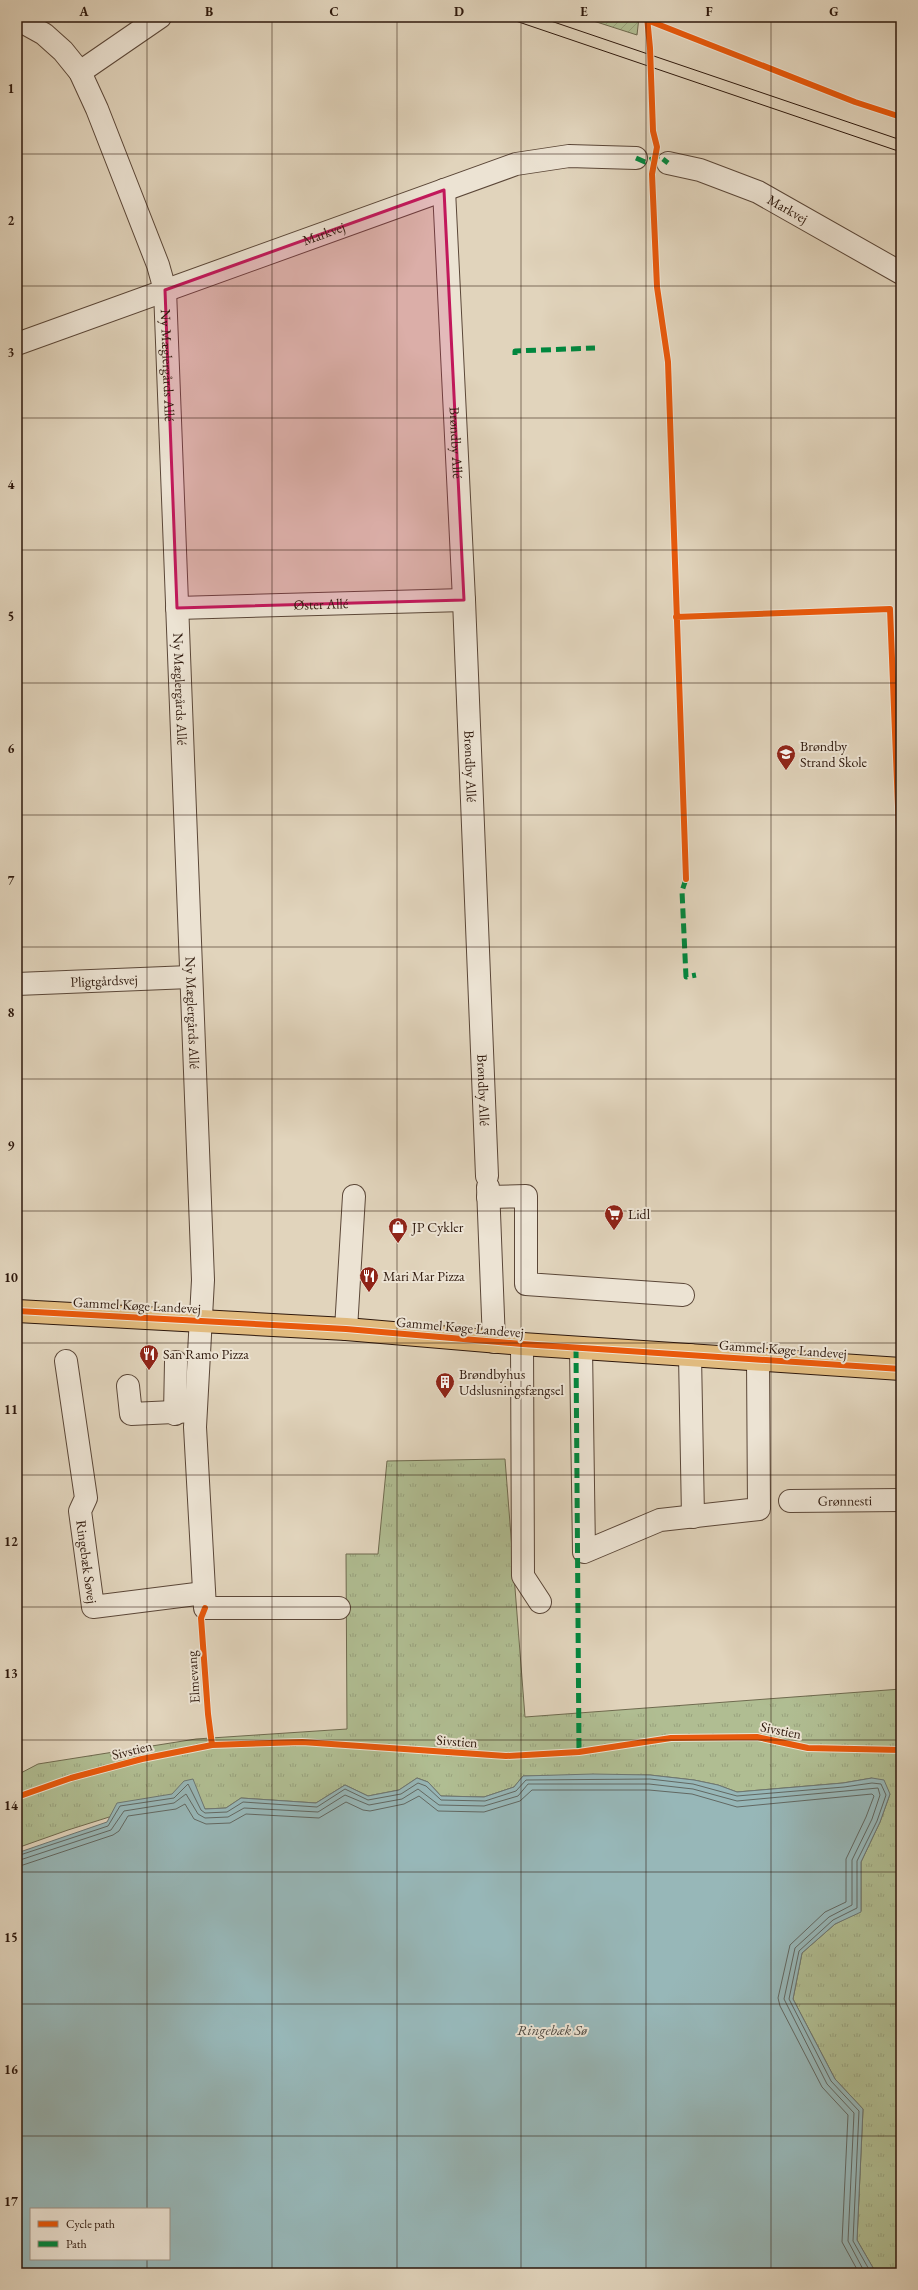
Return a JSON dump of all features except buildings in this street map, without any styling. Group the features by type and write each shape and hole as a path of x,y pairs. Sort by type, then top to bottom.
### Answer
{"main road":[{"name":"Gammel Køge Landevej","path":"17,1311 346,1329 494,1342 901,1369"}],"street":[{"path":"80,72 160,17"},
{"name":"Ny Mæglergårds Allé","path":"17,19 44,34 64,51 80,72 97,109 158,265 165,290 202,1280 200,1321"},
{"name":"Markvej","path":"17,344 516,164 569,156 636,158"},
{"name":"Markvej","path":"668,163 700,170 758,192 901,273"},
{"name":"Brøndby Allé","path":"444,190 464,600 494,1342"},
{"name":"Øster Allé","path":"177,608 320,602 464,600"},
{"name":"Pligtgårdsvej","path":"17,984 190,977"},
{"path":"488,1186 526,1196 526,1284 683,1295"},
{"path":"346,1329 354,1196"},
{"path":"185,1412 200,1321"},
{"path":"522,1344 523,1576 540,1602"},
{"path":"581,1348 584,1552 660,1520 759,1509 758,1360"},
{"path":"690,1355 693,1517"},
{"name":"Ringebæk Søvej","path":"66,1361 86,1498 80,1510 93,1607 204,1593"},
{"path":"176,1362 185,1412 197,1498 205,1608 339,1608"},
{"path":"128,1386 131,1414 185,1412"},
{"name":"Grønnesti","path":"790,1501 901,1500"}],"highlighted area":[{"path":"444,190 464,600 177,608 165,290"}],"green space":[{"path":"581,17 639,17 637,35"},
{"path":"505,1459 525,1717 901,1689 901,2273 876,2273 857,2240 863,2109 835,2079 793,1999 802,1953 835,1924 861,1911 861,1862 880,1822 890,1794 872,1778 843,1783 737,1792 718,1785 694,1780 650,1775 523,1776 514,1787 484,1797 441,1796 428,1782 417,1778 399,1790 368,1796 345,1785 316,1803 241,1798 226,1808 205,1809 195,1790 68,1830 17,1848 17,1775 38,1764 196,1739 347,1729 346,1554 378,1554 387,1461"}],"water":[{"name":"Ringebæk Sø","path":"593,1774 650,1775 694,1780 718,1785 737,1792 843,1783 872,1778 884,1780 890,1794 880,1822 861,1862 861,1912 835,1924 802,1953 793,1999 835,2079 863,2109 857,2240 876,2273 17,2273 17,1853 107,1822 117,1803 172,1794 184,1781 193,1779 205,1809 226,1808 241,1798 316,1803 345,1785 368,1796 399,1790 417,1778 428,1782 441,1796 484,1797 514,1787 523,1776"}],"tram line":[{"path":"504,17 901,152"},
{"path":"539,17 901,140"}],"marked path":[{"path":"636,158 645,162 659,156 668,163"},
{"path":"515,355 515,351 595,348"},
{"path":"686,879 682,891 686,977 696,975"},
{"path":"576,1348 579,1752"}],"cycle path":[{"path":"647,17 650,48 653,131 657,147 652,174 657,287 668,362 686,879"},
{"path":"647,20 855,102 901,117"},
{"path":"676,617 890,609 901,880"},
{"path":"17,1311 346,1329 522,1344 901,1369"},
{"name":"Elmevang","path":"205,1608 201,1618 208,1714 212,1745"},
{"name":"Sivstien","path":"17,1797 71,1778 142,1759 212,1745 302,1742 506,1756 579,1752 671,1738 757,1737 808,1748 901,1750"}],"place":[{"name":"Brøndby Strand Skole","path":"786,771"},
{"name":"Lidl","path":"614,1231"},
{"name":"JP Cykler","path":"398,1244"},
{"name":"Mari Mar Pizza","path":"369,1293"},
{"name":"San Ramo Pizza","path":"149,1371"},
{"name":"Brøndbyhus Udslusningsfængsel","path":"445,1399"}]}
